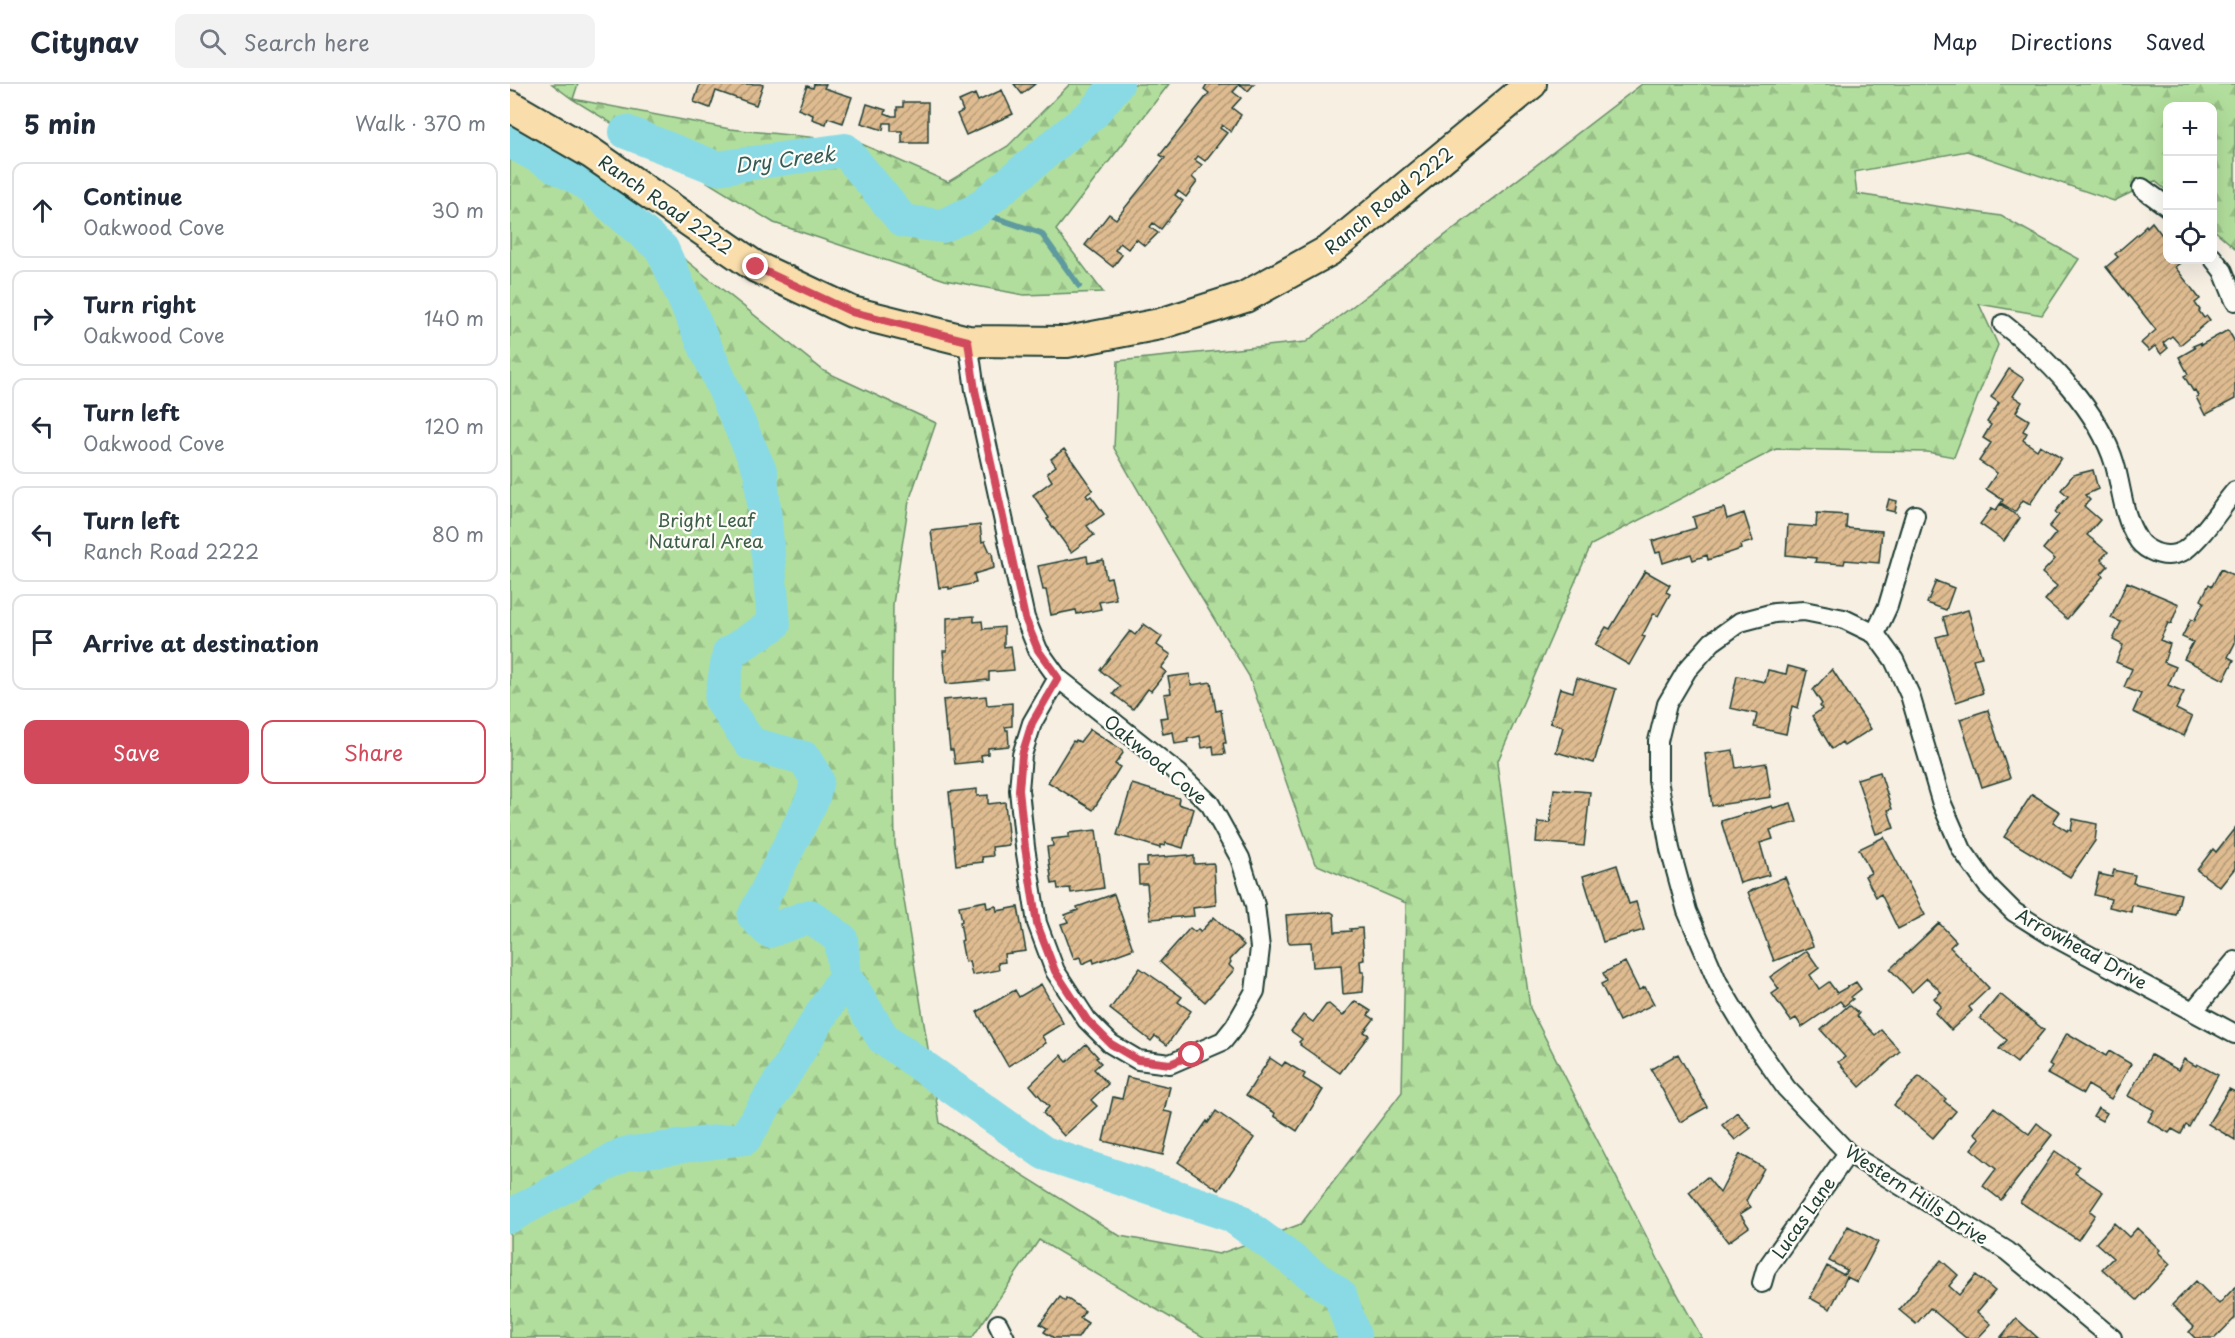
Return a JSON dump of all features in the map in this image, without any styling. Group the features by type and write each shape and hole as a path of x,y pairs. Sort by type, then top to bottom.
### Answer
{"main road":[{"name":"Ranch Road 2222","path":"510,106 591,153 756,267 852,312 968,341 1067,342 1160,324 1245,297 1329,250 1531,84"}],"street":[{"path":"2142,188 2163,203"},
{"path":"2217,264 2223,272 2235,301"},
{"path":"2002,324 2025,341 2048,363 2094,423 2114,463 2128,520 2138,541 2150,550 2166,555 2183,552 2235,491"},
{"name":"Oakwood Cove","path":"968,341 975,390 1025,618 1038,650 1058,678 1178,773 1210,804 1240,858 1255,905 1260,948 1255,991 1235,1026 1222,1041 1170,1064 1138,1060 1111,1044 1087,1020 1055,971 1037,924 1019,790 1022,755 1032,723 1058,678"},
{"path":"1875,634 1888,606 1915,516"},
{"name":"Western Hills Drive","path":"1875,634 1844,620 1804,611 1774,613 1740,622 1712,642 1687,669 1667,704 1658,741 1658,780 1671,849 1687,911 1718,983 1751,1038 1786,1088 1848,1153 2007,1251 2112,1338"},
{"name":"Arrowhead Drive","path":"1875,634 1894,660 1910,695 1942,804 1962,850 1988,886 2014,912 2049,934 2235,1034"},
{"path":"2194,1010 2235,961"},
{"name":"Lucas Lane","path":"1762,1283 1766,1269 1848,1153"}],"green space":[{"path":"552,84 578,84 573,99 730,129 857,142 948,182 1008,146 1070,84 1169,84 1056,230 1103,292 1024,295 945,280 774,223 572,99"},
{"name":"Bright Leaf Natural Area","path":"1642,84 2235,84 2235,248 2217,232 2217,102 2163,102 2163,188 2155,181 2114,201 1967,151 1854,172 1857,194 2001,216 2079,259 2042,315 1979,304 1998,345 1954,457 1927,452 1776,449 1591,545 1497,763 1530,1008 1658,1259 1702,1338 1205,1338 1039,1240 972,1338 510,1338 510,142 546,159 687,261 824,371 936,423 909,501 893,604 892,693 895,844 940,1123 1120,1236 1219,1254 1301,1224 1402,1092 1406,903 1315,864 1249,676 1171,548 1114,448 1118,361 1306,342"}],"building":[{"path":"700,84 763,85 756,105 716,91 710,108 694,102"},
{"path":"814,84 826,84 824,88 852,97 843,123 828,118 826,124 812,119 813,115 798,109 807,86 813,88"},
{"path":"1014,84 1035,84 1022,94"},
{"path":"1207,84 1240,84 1233,92 1241,98 1232,108 1241,115 1231,132 1222,125 1220,128 1227,133 1205,161 1198,156 1195,160 1202,165 1192,177 1197,182 1186,197 1178,191 1175,195 1183,201 1161,229 1153,223 1150,227 1158,233 1145,246 1136,239 1128,249 1120,243 1115,250 1122,255 1113,267 1085,245 1109,214 1116,219 1165,158 1160,155 1209,93 1204,89"},
{"path":"1240,84 1254,84 1248,91"},
{"path":"1002,90 1013,114 966,135 957,114 963,111 959,101 975,94 978,101"},
{"path":"903,102 928,102 928,143 902,143 902,131 891,131 891,123 884,123 883,130 861,123 867,104 886,110 885,113 892,116 897,116 897,107 903,107"},
{"path":"2152,222 2163,236 2163,264 2179,264 2175,267 2200,299 2195,303 2199,311 2204,318 2207,316 2210,320 2180,345 2172,336 2163,343 2168,348 2161,354 2155,346 2149,351 2141,343 2156,330 2106,267 2118,257 2115,254 2146,225 2147,227"},
{"path":"2228,330 2235,342 2235,399 2205,415 2195,390 2193,391 2184,376 2188,374 2179,357 2195,348 2193,346 2200,343 2201,345"},
{"path":"2009,369 2024,379 2013,396 2022,402 2016,412 2029,420 2023,431 2027,433 2023,440 2037,450 2040,445 2061,458 2030,504 2023,500 2015,512 2001,503 2003,500 1986,489 1997,473 1979,461 1991,443 1983,438 1991,425 1987,422 1999,403 1991,397"},
{"path":"1064,449 1093,490 1086,495 1088,498 1091,496 1104,514 1087,526 1094,535 1071,552 1033,495 1052,481 1047,473 1056,466 1051,459"},
{"path":"2093,470 2098,489 2085,495 2090,500 2084,506 2100,520 2087,535 2108,552 2101,559 2108,566 2101,574 2103,576 2067,619 2045,600 2057,586 2042,573 2055,559 2043,549 2056,533 2049,527 2059,515 2055,512 2068,496 2061,490 2073,475"},
{"path":"1889,499 1897,501 1895,512 1886,510"},
{"path":"2000,504 2020,518 2004,541 1980,524 1992,508 1996,510"},
{"path":"1724,508 1727,519 1744,513 1753,541 1740,545 1741,549 1708,560 1707,555 1693,560 1691,554 1663,563 1660,552 1656,553 1652,541 1696,528 1693,517"},
{"path":"1817,513 1847,515 1846,528 1882,531 1879,563 1845,560 1844,564 1815,562 1816,558 1786,555 1788,525 1816,527"},
{"path":"980,525 982,542 985,541 992,552 994,568 974,574 976,583 949,589 949,587 939,588 931,531"},
{"path":"1087,556 1088,563 1103,560 1106,578 1111,577 1116,599 1099,602 1101,609 1077,614 1076,610 1051,615 1038,566"},
{"path":"2221,569 2235,576 2235,643 2228,657 2234,660 2224,680 2184,659 2193,642 2182,637 2191,619 2194,621 2204,602 2201,600 2209,584 2212,586"},
{"path":"1645,571 1670,585 1666,592 1670,594 1658,616 1654,613 1642,636 1645,637 1629,665 1595,645 1606,627 1610,629"},
{"path":"1936,581 1954,588 1946,610 1927,603"},
{"path":"2127,582 2179,604 2171,624 2168,623 2160,640 2170,644 2164,662 2176,667 2168,685 2184,692 2176,709 2192,717 2184,736 2133,712 2141,694 2124,687 2132,669 2116,662 2123,645 2113,640 2121,622 2111,618"},
{"path":"1968,610 1982,657 1973,659 1983,693 1956,702 1936,637 1948,634 1943,617"},
{"path":"974,616 974,622 982,621 983,629 1004,627 1004,647 1011,646 1014,670 989,672 989,680 946,684 943,651 947,651 947,618"},
{"path":"1144,624 1162,637 1157,645 1171,655 1161,668 1166,672 1151,691 1148,689 1133,709 1113,694 1120,686 1100,670 1130,631 1135,635"},
{"path":"1788,666 1807,671 1798,708 1792,706 1786,734 1754,727 1757,714 1730,708 1737,676 1765,682 1768,670 1786,674"},
{"path":"1832,669 1871,729 1844,746 1842,742 1832,749 1812,716 1822,709 1820,706 1822,704 1813,690"},
{"path":"1190,674 1191,685 1211,682 1216,711 1221,710 1226,743 1223,743 1225,754 1214,755 1213,746 1202,748 1200,736 1187,739 1188,742 1175,744 1173,732 1163,734 1160,718 1168,717 1164,694 1171,693 1168,677"},
{"path":"1577,678 1616,689 1594,763 1556,752 1563,727 1550,723 1560,688 1573,692"},
{"path":"986,696 987,705 1012,703 1012,726 1005,727 1008,730 1009,746 988,748 988,754 981,755 982,761 955,764 953,750 950,750 948,732 946,732 943,700"},
{"path":"1988,710 2010,778 1982,787 1960,719"},
{"path":"1090,729 1122,750 1123,753 1115,764 1120,767 1093,810 1048,782 1073,741 1080,742"},
{"path":"1733,750 1736,768 1766,763 1771,797 1712,806 1705,754"},
{"path":"1880,772 1892,809 1888,810 1894,828 1876,834 1857,779"},
{"path":"1132,784 1179,798 1178,804 1194,809 1183,848 1166,843 1165,846 1160,845 1160,848 1117,835"},
{"path":"977,789 977,796 988,795 988,804 1005,802 1009,845 992,847 993,856 982,857 983,862 956,865 949,792"},
{"path":"1554,789 1590,792 1584,846 1536,842 1538,822 1550,823"},
{"path":"2032,794 2060,812 2053,822 2067,831 2068,829 2071,831 2073,819 2097,824 2095,841 2070,877 2004,837"},
{"path":"1791,803 1797,822 1770,830 1773,839 1760,843 1769,875 1740,883 1721,821 1772,806 1773,808"},
{"path":"2235,828 2235,868 2220,887 2197,870 2213,849 2216,852"},
{"path":"1096,830 1104,888 1071,893 1070,888 1058,889 1057,883 1052,884 1047,847 1053,846 1052,839 1069,837 1069,833"},
{"path":"1884,837 1925,915 1898,929 1881,894 1876,897 1865,876 1871,873 1859,849"},
{"path":"1188,855 1188,857 1194,856 1194,864 1213,863 1216,905 1193,908 1194,916 1150,919 1147,884 1139,884 1138,866 1147,866 1147,858"},
{"path":"1617,865 1629,904 1636,902 1644,930 1603,942 1583,876"},
{"path":"2114,870 2135,875 2133,883 2181,894 2176,915 2132,905 2131,912 2109,907 2111,899 2094,895 2099,874 2112,877"},
{"path":"1785,877 1813,946 1774,961 1748,892"},
{"path":"1114,894 1133,949 1094,963 1093,959 1082,964 1080,957 1074,959 1061,924 1068,922 1065,915 1078,910 1077,907"},
{"path":"986,901 987,908 996,906 997,911 1018,907 1026,951 1004,954 1005,962 998,963 999,970 972,975 969,961 965,962 961,941 963,940 960,922 962,921 959,906"},
{"path":"1331,912 1334,914 1335,932 1362,928 1364,960 1360,961 1361,972 1364,972 1363,992 1343,994 1341,965 1313,967 1311,942 1290,943 1288,941 1286,915"},
{"path":"1214,917 1244,945 1230,960 1229,965 1234,970 1205,1002 1160,962 1190,928 1195,932 1198,929 1200,932"},
{"path":"1939,923 1956,941 1950,947 1989,988 1969,1007 1972,1011 1951,1030 1935,1013 1941,1006 1934,998 1941,992 1927,978 1912,992 1890,969"},
{"path":"1807,951 1819,968 1810,975 1819,989 1829,982 1837,993 1856,982 1861,989 1844,1006 1840,1001 1802,1027 1796,1018 1791,1021 1772,994 1779,989 1770,977"},
{"path":"1625,962 1639,990 1645,987 1654,1004 1619,1021 1601,984 1607,981 1603,973"},
{"path":"1140,968 1182,997 1178,1002 1191,1011 1167,1045 1155,1036 1151,1041 1110,1009"},
{"path":"1041,984 1063,1023 1042,1036 1046,1043 1008,1066 977,1012 1015,990 1019,997"},
{"path":"2000,994 2044,1030 2017,1063 1999,1049 2007,1040 1980,1018"},
{"path":"1355,1001 1371,1011 1368,1015 1374,1019 1364,1032 1369,1035 1340,1073 1300,1045 1299,1042 1302,1039 1291,1031 1303,1015 1313,1022 1329,1004 1343,1016"},
{"path":"1849,1005 1859,1013 1857,1016 1875,1035 1881,1030 1900,1051 1860,1087 1838,1062 1845,1057 1821,1030"},
{"path":"2067,1033 2106,1056 2109,1051 2131,1064 2111,1099 2088,1085 2083,1094 2047,1074 2052,1066 2049,1064"},
{"path":"1086,1044 1101,1063 1094,1069 1108,1084 1091,1100 1097,1106 1064,1136 1043,1113 1049,1107 1030,1085 1061,1055 1067,1062"},
{"path":"1678,1054 1707,1107 1680,1122 1651,1069"},
{"path":"2151,1055 2178,1070 2184,1059 2218,1075 2189,1127 2186,1125 2181,1134 2172,1129 2169,1133 2148,1121 2154,1110 2128,1096"},
{"path":"1270,1058 1282,1066 1285,1062 1305,1074 1303,1078 1323,1090 1297,1131 1274,1116 1275,1113 1246,1095"},
{"path":"1919,1076 1946,1099 1944,1101 1956,1111 1933,1138 1894,1105"},
{"path":"1127,1077 1170,1087 1164,1111 1173,1113 1163,1155 1103,1141 1113,1097 1122,1099"},
{"path":"2229,1089 2235,1092 2235,1140 2208,1124"},
{"path":"1994,1107 2029,1134 2037,1123 2052,1135 2001,1200 1983,1186 1996,1169 1971,1149 1980,1138 1974,1133"},
{"path":"2098,1108 2107,1113 2102,1121 2093,1116"},
{"path":"1216,1111 1254,1138 1219,1190 1178,1162"},
{"path":"1737,1112 1751,1128 1735,1140 1722,1125"},
{"path":"2055,1151 2079,1167 2075,1173 2103,1192 2090,1211 2095,1215 2078,1240 2020,1202"},
{"path":"1740,1154 1764,1168 1746,1201 1751,1207 1740,1214 1749,1227 1728,1242 1689,1192 1707,1177 1720,1193"},
{"path":"2114,1223 2129,1237 2137,1228 2160,1250 2158,1252 2170,1264 2137,1300 2102,1269 2113,1258 2096,1243"},
{"path":"1848,1226 1878,1242 1857,1282 1847,1277 1830,1309 1810,1298 1827,1266 1844,1275 1847,1270 1829,1261"},
{"path":"1941,1260 1958,1275 1949,1286 1959,1295 1976,1275 1995,1291 1977,1312 1991,1324 1978,1338 1966,1338 1930,1308 1916,1324 1899,1310"},
{"path":"2196,1281 2219,1304 2235,1287 2235,1318 2215,1338 2195,1338 2189,1332 2194,1327 2172,1305"},
{"path":"1060,1297 1065,1301 1066,1298 1085,1311 1080,1318 1088,1323 1078,1338 1054,1338 1044,1332 1047,1328 1040,1324"},
{"path":"2016,1319 2018,1320 2038,1338 2000,1338"}],"waterway":[{"name":"Dry Creek","path":"626,132 717,168 845,150 903,221 942,226 975,211 1093,113 1117,84"},
{"path":"510,141 583,181 662,249 761,473 774,624 729,653 721,700 751,744 804,758 817,779 813,798 754,916 769,931 810,916 841,939 845,976 883,1038 1044,1153 1231,1215 1340,1295 1355,1338"},
{"path":"975,211 1041,233 1079,286"},
{"path":"510,1216 624,1154 745,1138 845,976"}],"route":[{"path":"756,267 852,312 968,341 975,390 1025,618 1038,650 1058,678 1032,723 1022,755 1019,790 1037,924 1055,971 1087,1020 1111,1044 1138,1060 1170,1064 1192,1055"}]}
